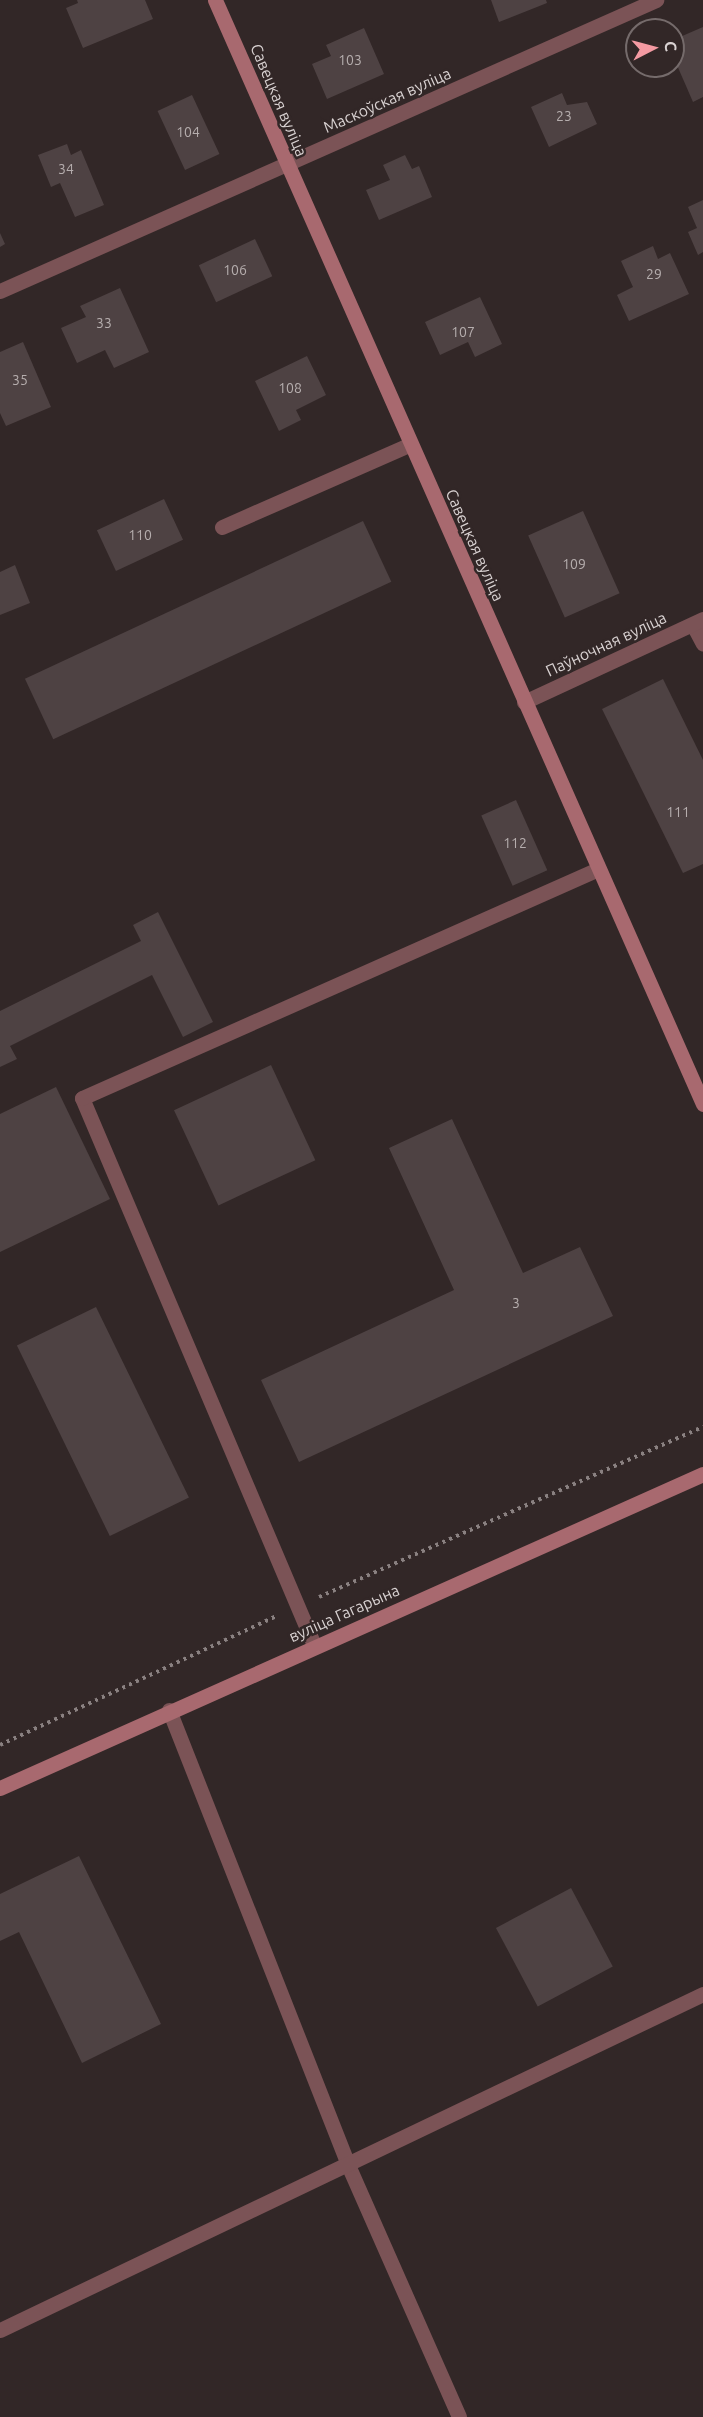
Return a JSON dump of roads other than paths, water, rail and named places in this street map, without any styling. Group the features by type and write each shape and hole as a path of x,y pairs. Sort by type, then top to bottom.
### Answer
{"street":[{"name":"Савецкая вуліца","path":"216,0 703,1104"},
{"name":"Маскоўская вуліца","path":"0,291 656,0"},
{"path":"222,527 411,444"},
{"path":"698,622 703,644"},
{"name":"Паўночная вуліца","path":"524,702 698,622"},
{"path":"314,1646 82,1098 598,869"},
{"name":"вуліца Гагарына","path":"0,1788 169,1710 703,1474"},
{"path":"169,1710 348,2164 459,2417"},
{"path":"0,2330 703,1994"}]}
